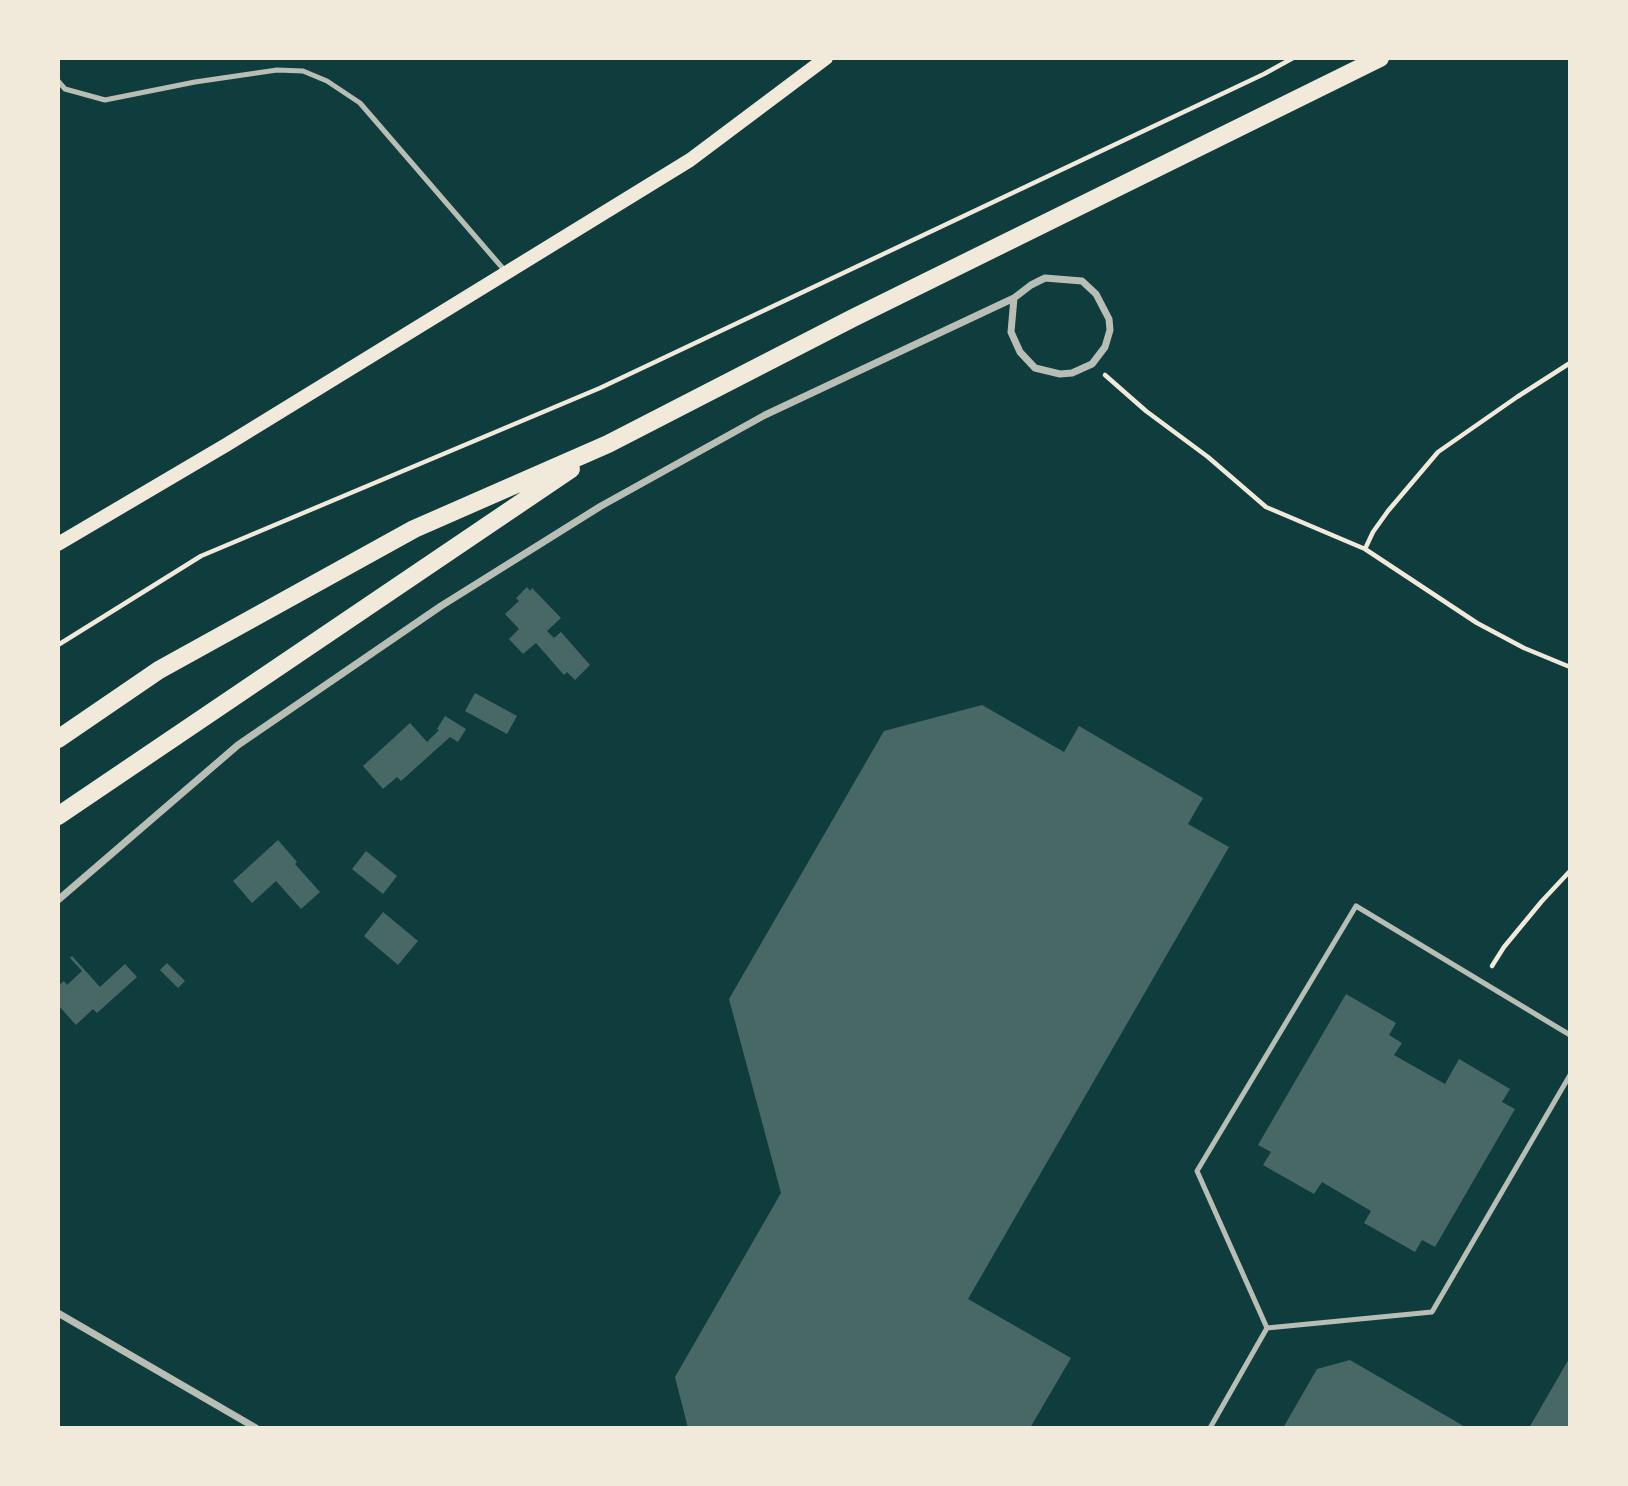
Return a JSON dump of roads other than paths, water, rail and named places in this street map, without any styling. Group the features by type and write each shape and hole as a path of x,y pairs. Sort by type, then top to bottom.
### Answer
{"main road":[{"path":"58,544 226,445 690,160 826,58"},
{"path":"58,739 159,670 414,529 608,444 853,318 1380,58"},
{"path":"58,816 608,444"}],"street":[{"path":"58,900 238,745 453,599 601,506 765,415 1014,298 1045,278 1082,281 1096,295 1109,319 1110,330 1105,347 1092,364 1072,373 1059,374 1035,368 1020,352 1011,332 1014,298"},
{"path":"58,1313 256,1428"}],"lane":[{"path":"58,80 65,89 105,100 195,82 277,70 303,71 327,81 360,103 506,272"},
{"path":"1267,1328 1197,1171 1356,906 1570,1035"},
{"path":"1267,1328 1432,1312 1570,1075"},
{"path":"1210,1428 1267,1328"}]}
